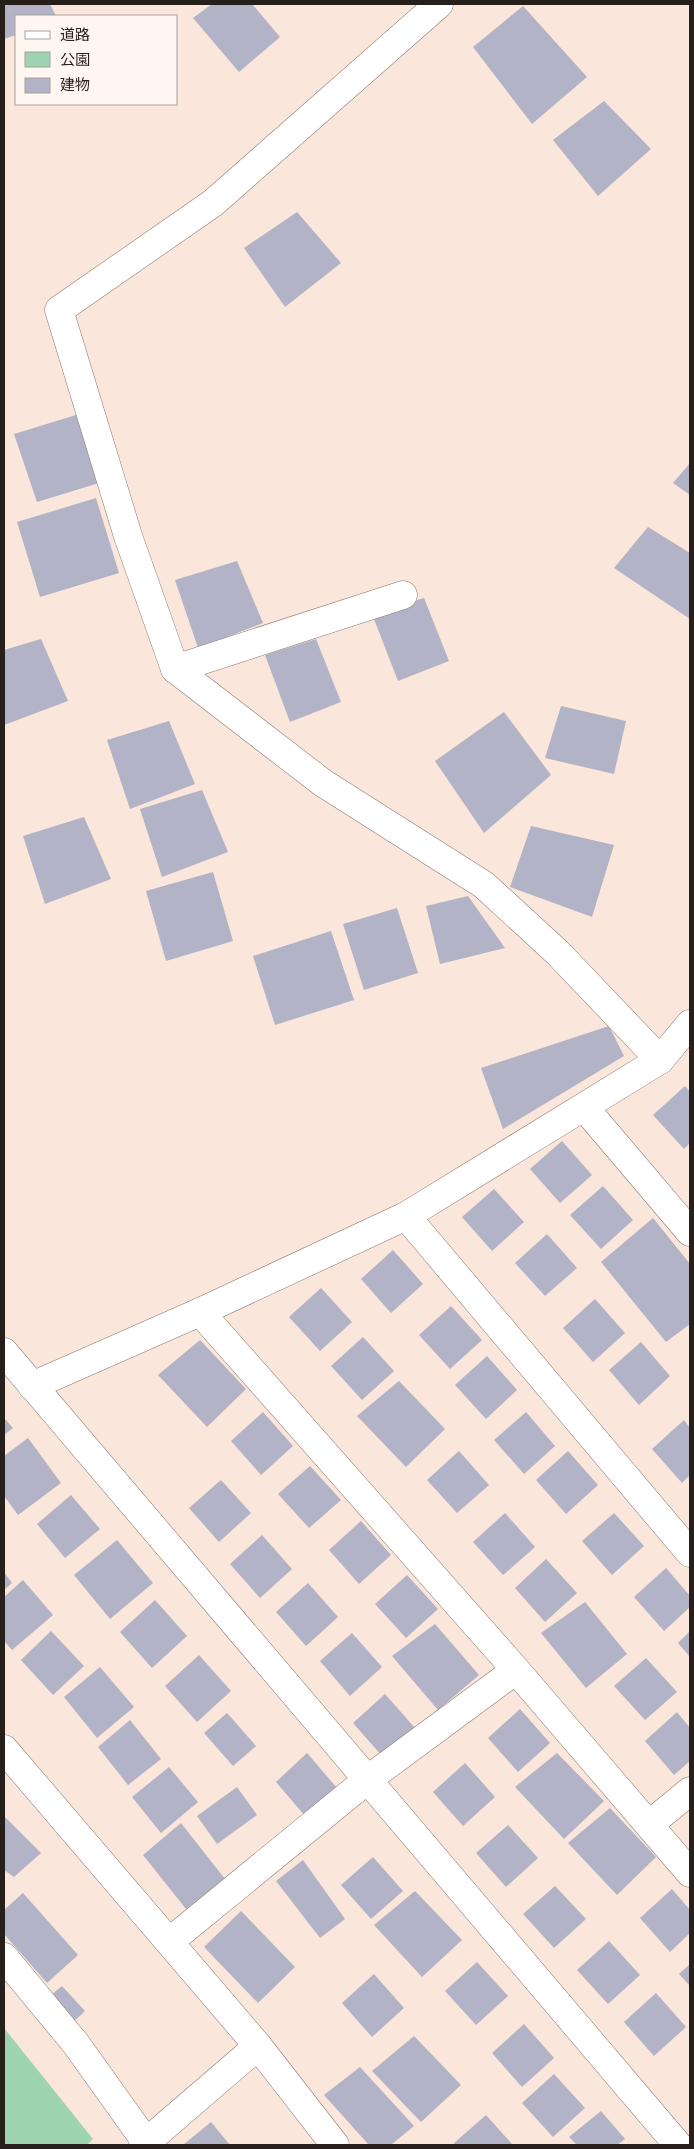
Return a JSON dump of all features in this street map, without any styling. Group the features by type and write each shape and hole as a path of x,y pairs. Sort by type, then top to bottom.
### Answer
{"street":[{"path":"439,4 212,203 59,310 128,536 175,669 323,783 484,885 558,953 660,1060"},
{"path":"175,669 403,595"},
{"path":"32,1386 200,1312 406,1216 660,1060 690,1024"},
{"path":"584,1107 690,1232"},
{"path":"406,1216 690,1552"},
{"path":"200,1312 516,1670 650,1824 690,1873"},
{"path":"4,1352 678,2145"},
{"path":"169,1942 367,1780 516,1670"},
{"path":"4,1749 258,2046 335,2145"},
{"path":"650,1824 690,1791"},
{"path":"4,1956 76,2044 144,2144 258,2046"}],"green space":[{"path":"4,2028 93,2139 87,2145 4,2145"}],"building":[{"path":"4,4 50,4 56,15 15,15 15,35 4,39"},
{"path":"212,4 252,4 280,37 239,72 193,18"},
{"path":"523,6 587,77 532,124 473,47"},
{"path":"604,101 651,149 598,196 553,140"},
{"path":"297,212 341,263 285,307 244,248"},
{"path":"76,415 99,483 37,502 14,434"},
{"path":"690,463 690,495 673,483"},
{"path":"96,498 119,573 40,597 17,522"},
{"path":"648,527 690,553 690,619 614,568"},
{"path":"237,561 263,623 198,648 175,580"},
{"path":"424,598 449,661 398,681 372,614"},
{"path":"41,639 68,701 4,725 4,650"},
{"path":"316,639 341,702 290,722 265,655"},
{"path":"561,706 626,721 614,774 545,758"},
{"path":"504,712 551,775 484,833 435,761"},
{"path":"169,721 195,784 130,809 107,740"},
{"path":"202,790 228,852 162,877 140,809"},
{"path":"84,817 111,879 45,904 23,836"},
{"path":"531,826 614,845 592,917 510,887"},
{"path":"213,872 233,941 166,961 146,891"},
{"path":"468,896 505,948 440,964 426,906"},
{"path":"397,908 418,973 364,990 343,924"},
{"path":"331,931 354,1000 275,1025 253,956"},
{"path":"609,1026 624,1056 503,1129 481,1068"},
{"path":"685,1086 690,1092 690,1143 684,1149 653,1115"},
{"path":"562,1141 592,1175 560,1203 530,1169"},
{"path":"603,1186 633,1220 601,1249 570,1215"},
{"path":"494,1189 524,1222 492,1251 462,1217"},
{"path":"653,1218 690,1264 690,1324 666,1342 601,1262"},
{"path":"547,1234 577,1268 545,1296 515,1263"},
{"path":"393,1250 423,1284 391,1313 361,1279"},
{"path":"321,1288 352,1322 320,1351 289,1317"},
{"path":"595,1299 625,1333 593,1362 563,1328"},
{"path":"451,1306 482,1340 450,1369 419,1335"},
{"path":"363,1337 394,1371 362,1400 331,1366"},
{"path":"200,1340 246,1389 207,1427 158,1375"},
{"path":"641,1342 670,1376 639,1405 609,1370"},
{"path":"487,1356 517,1390 486,1419 455,1385"},
{"path":"399,1381 445,1429 406,1467 357,1416"},
{"path":"263,1412 293,1446 261,1475 231,1441"},
{"path":"526,1412 555,1446 524,1474 494,1440"},
{"path":"4,1418 13,1428 4,1435"},
{"path":"684,1420 690,1428 690,1475 682,1483 652,1449"},
{"path":"28,1438 61,1483 18,1515 4,1496 4,1456"},
{"path":"459,1451 489,1485 457,1513 427,1480"},
{"path":"568,1451 598,1485 566,1514 536,1480"},
{"path":"310,1466 341,1500 309,1528 278,1494"},
{"path":"221,1480 251,1513 219,1542 189,1508"},
{"path":"71,1495 100,1529 65,1558 37,1524"},
{"path":"505,1513 535,1547 503,1575 473,1542"},
{"path":"614,1513 644,1546 612,1575 582,1541"},
{"path":"361,1521 391,1555 359,1584 329,1550"},
{"path":"262,1535 292,1569 260,1598 230,1564"},
{"path":"117,1540 153,1583 110,1619 74,1575"},
{"path":"546,1559 577,1593 545,1622 515,1588"},
{"path":"666,1568 690,1596 690,1607 664,1631 634,1597"},
{"path":"4,1572 12,1583 4,1590"},
{"path":"407,1575 438,1609 406,1638 375,1604"},
{"path":"23,1580 53,1615 12,1650 4,1641 4,1597"},
{"path":"308,1583 338,1617 306,1646 276,1612"},
{"path":"155,1600 187,1636 152,1668 120,1632"},
{"path":"585,1602 627,1654 586,1688 541,1633"},
{"path":"435,1624 479,1675 438,1710 392,1656"},
{"path":"51,1631 84,1666 53,1695 21,1660"},
{"path":"690,1631 690,1657 678,1643"},
{"path":"352,1633 382,1667 350,1696 320,1661"},
{"path":"199,1655 231,1691 197,1722 165,1686"},
{"path":"646,1658 677,1692 645,1720 614,1686"},
{"path":"100,1667 134,1707 97,1738 64,1697"},
{"path":"385,1694 415,1728 383,1757 353,1723"},
{"path":"520,1709 550,1743 518,1772 488,1738"},
{"path":"677,1712 690,1728 690,1761 674,1775 645,1741"},
{"path":"227,1713 256,1746 233,1766 204,1733"},
{"path":"130,1720 161,1759 128,1785 98,1747"},
{"path":"307,1753 337,1788 305,1816 276,1782"},
{"path":"557,1753 604,1801 564,1839 515,1787"},
{"path":"465,1763 495,1797 463,1826 433,1792"},
{"path":"169,1767 198,1802 161,1833 132,1797"},
{"path":"237,1787 257,1815 217,1844 197,1816"},
{"path":"610,1808 656,1857 617,1895 568,1843"},
{"path":"4,1816 41,1853 14,1877 4,1870"},
{"path":"181,1823 225,1879 186,1909 143,1855"},
{"path":"508,1825 538,1858 506,1887 476,1853"},
{"path":"373,1857 403,1891 371,1919 341,1885"},
{"path":"303,1860 345,1919 320,1938 276,1881"},
{"path":"555,1886 586,1919 554,1948 523,1914"},
{"path":"672,1889 690,1910 690,1933 670,1952 640,1918"},
{"path":"415,1891 462,1940 422,1977 374,1925"},
{"path":"23,1893 78,1955 47,1983 4,1934 4,1910"},
{"path":"241,1911 295,1967 258,2003 204,1947"},
{"path":"609,1941 640,1975 608,2004 577,1970"},
{"path":"477,1962 508,1996 476,2025 445,1991"},
{"path":"690,1964 690,1986 679,1974"},
{"path":"374,1974 404,2008 372,2037 342,2003"},
{"path":"62,1986 85,2011 70,2025 46,1999"},
{"path":"656,1993 686,2027 654,2056 624,2022"},
{"path":"524,2024 554,2058 522,2087 492,2053"},
{"path":"414,2036 461,2085 421,2122 372,2071"},
{"path":"360,2067 414,2126 391,2145 369,2145 324,2095"},
{"path":"554,2074 585,2108 553,2137 522,2103"},
{"path":"601,2111 625,2139 617,2145 577,2145 569,2137"},
{"path":"486,2115 513,2145 455,2145 454,2143"},
{"path":"211,2122 230,2145 183,2145"}]}
